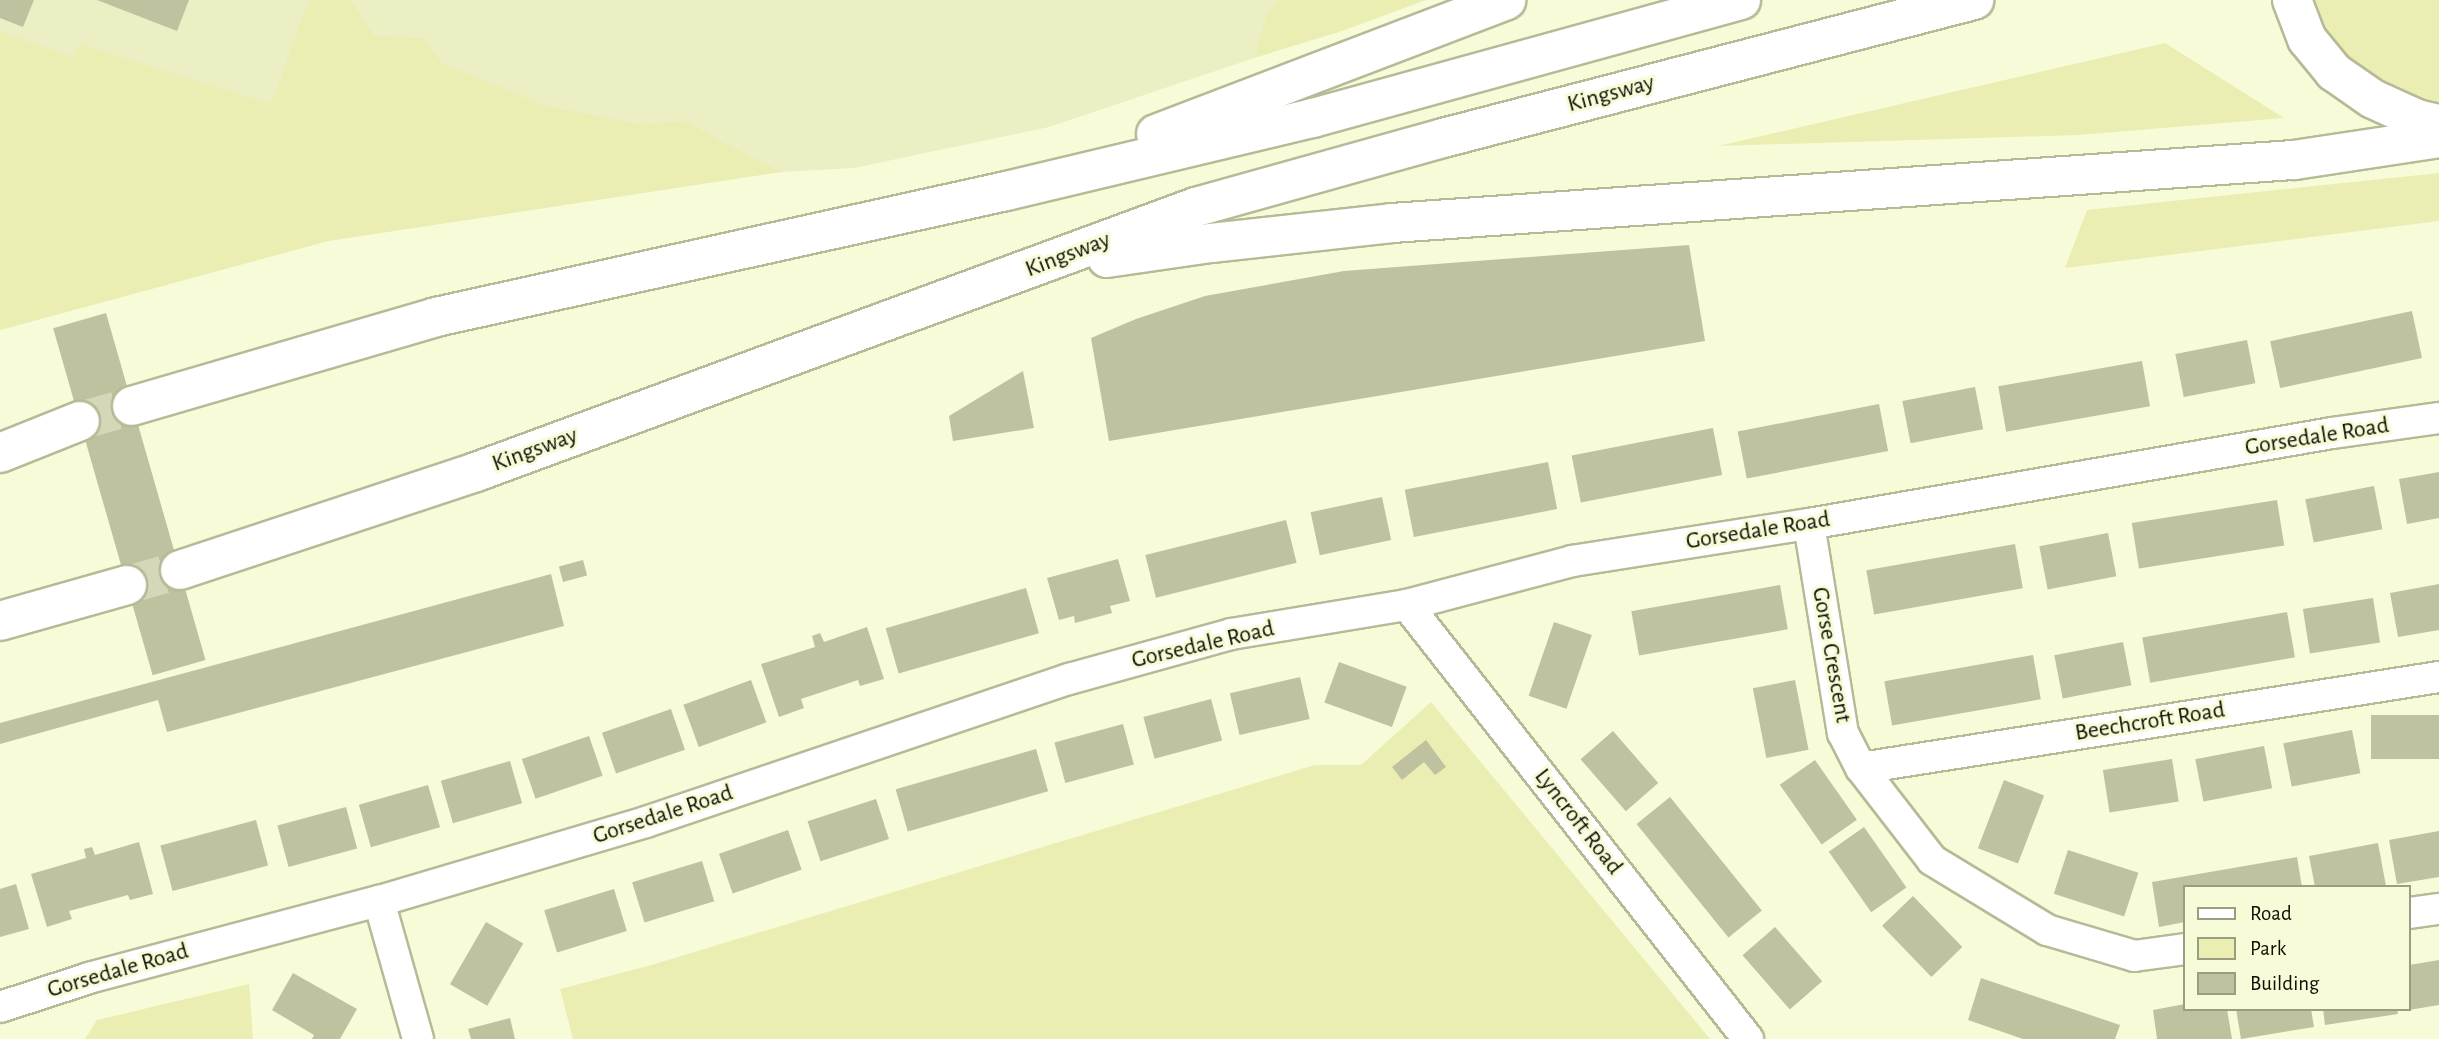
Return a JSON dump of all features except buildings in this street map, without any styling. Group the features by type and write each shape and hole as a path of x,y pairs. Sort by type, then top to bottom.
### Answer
{"main road":[{"path":"1006,191 1506,0"},
{"path":"132,406 436,317 1006,191 1313,118 1741,0"},
{"name":"Kingsway","path":"180,570 476,472 1196,207 1443,138 1974,0"},
{"path":"2292,0 2307,39 2334,72 2373,99 2417,119 2439,124"},
{"path":"1032,269 1211,243 1392,223 2282,161 2439,138"},
{"path":"0,453 80,421"},
{"path":"0,621 127,585"}],"street":[{"name":"Gorsedale Road","path":"0,1007 163,957 379,901 646,822 1069,679 1231,634 1407,605 1572,561 1809,524 2332,433 2439,418"},
{"name":"Gorse Crescent","path":"1809,524 1843,733 1861,768 1932,860 2047,930 2134,956 2184,949"},
{"name":"Lyncroft Road","path":"1407,605 1748,1039"},
{"name":"Beechcroft Road","path":"1861,768 2439,677"},
{"path":"379,901 418,1039"},
{"path":"2411,913 2439,909"}],"shaded area":[{"path":"0,0 1426,0 1049,127 854,168 781,172 328,241 0,330"}],"green space":[{"path":"309,0 351,0 375,36 423,38 442,63 545,106 643,125 683,121 781,172 328,241 0,330 0,31 74,57 80,44 271,104"},
{"path":"1279,0 1426,0 1342,31 1254,58 1267,15"},
{"path":"2311,0 2439,0 2439,111 2347,66 2314,16"},
{"path":"2165,43 2284,118 2078,135 1718,146"},
{"path":"2439,173 2439,221 2065,268 2087,210"},
{"path":"1431,702 1710,1039 573,1039 560,989 648,966 1315,765 1361,765"},
{"path":"249,984 253,1039 85,1039 97,1020"}],"tunnel":[{"path":"80,421 132,406"},
{"path":"127,585 180,570"}]}
